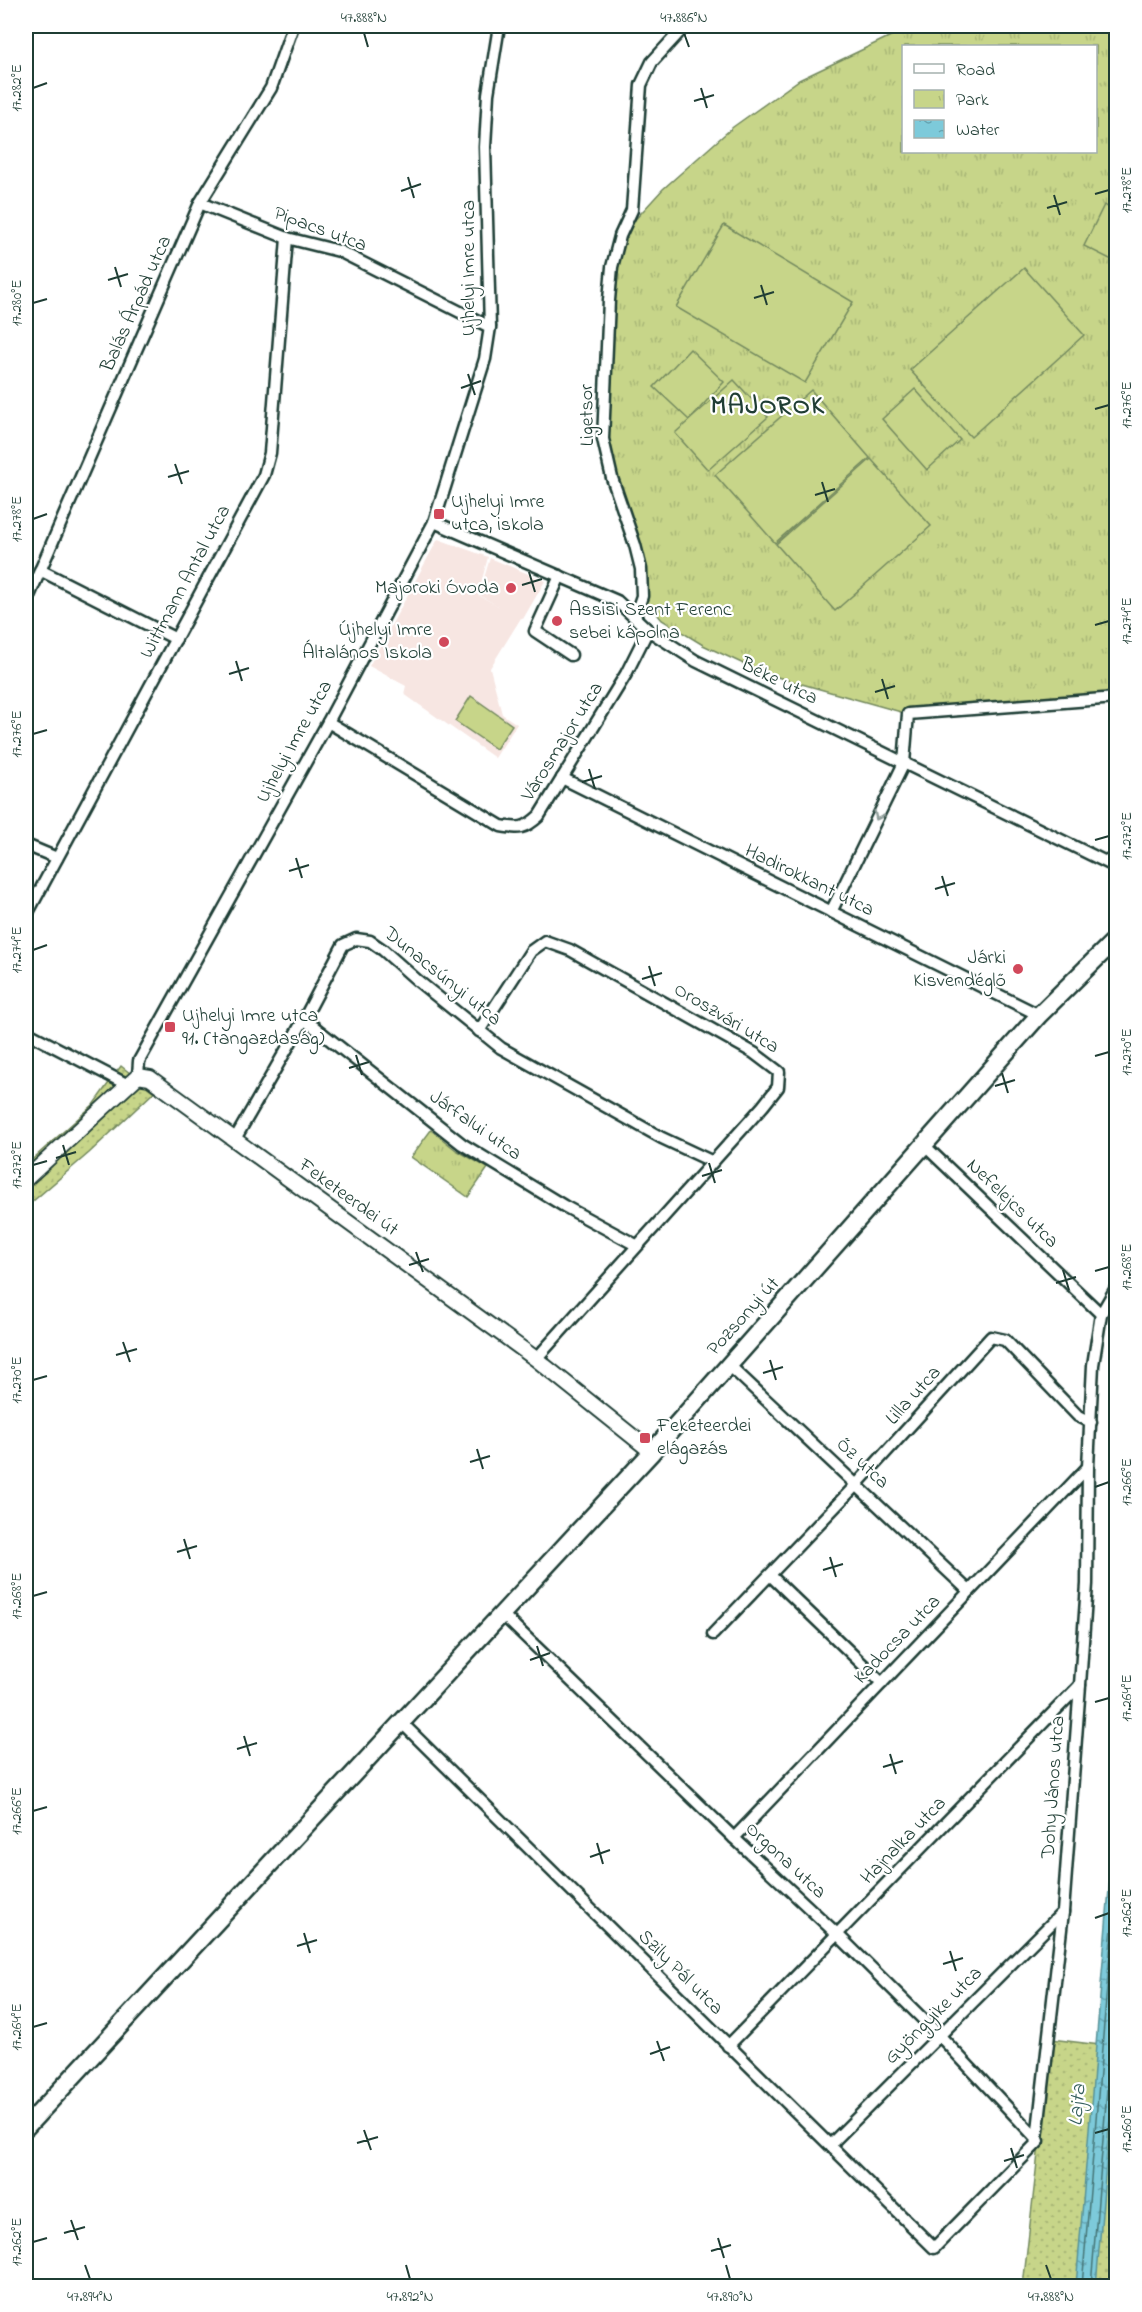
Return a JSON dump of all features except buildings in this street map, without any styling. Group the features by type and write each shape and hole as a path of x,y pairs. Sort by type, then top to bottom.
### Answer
{"main road":[{"name":"Pozsonyi út","path":"26,2127 652,1452 1039,1016 1116,939"},
{"name":"Feketeerdei út","path":"133,1081 150,1078 536,1359 652,1452"},
{"path":"27,1175 133,1081"}],"street":[{"name":"Balás Árpád utca","path":"26,603 200,203 271,88 292,26"},
{"name":"Ujhelyi Imre utca","path":"133,1081 139,1061 328,722 434,522 485,359 490,327 485,147 488,94 499,26"},
{"name":"Ligetsor","path":"635,616 642,596 640,569 612,478 603,439 607,322 612,267 620,236 632,210 641,85 652,62 685,26"},
{"name":"Pipacs utca","path":"200,203 287,238 339,251 490,327"},
{"name":"Wittmann Antal utca","path":"26,916 264,475 270,453 287,238"},
{"name":"Béke utca","path":"434,522 617,601 648,630 696,662 1116,867"},
{"path":"40,570 176,639"},
{"path":"560,576 535,631 571,655"},
{"name":"Városmajor utca","path":"328,722 501,826 515,829 528,826 539,816 626,674 648,630"},
{"path":"831,912 904,763 908,714 1116,698"},
{"name":"Hadirokkant utca","path":"562,778 1039,1016"},
{"path":"26,845 57,858"},
{"name":"Dunacsúnyi utca","path":"235,1139 304,1019 343,945 356,939 370,941 383,950 501,1048 662,1138 711,1161"},
{"name":"Oroszvári utca","path":"479,1031 531,951 545,941 570,950 754,1053 779,1072 778,1087 536,1359"},
{"name":"Járfalui utca","path":"304,1019 462,1144 564,1206 636,1245"},
{"path":"26,1032 133,1081"},
{"name":"Nefelejcs utca","path":"924,1145 1101,1314"},
{"name":"Dohy János utca","path":"1037,2139 1063,1912 1080,1685 1087,1584 1088,1467 1093,1365 1101,1314 1116,1288"},
{"name":"Lilla utca","path":"713,1634 858,1484 991,1337 1005,1340 1078,1416 1091,1422"},
{"name":"Őz utca","path":"729,1365 858,1484 969,1591"},
{"name":"Kadocsa utca","path":"734,1838 1088,1467"},
{"path":"771,1576 882,1683"},
{"name":"Orgona utca","path":"502,1614 838,1935 940,2036 1037,2139"},
{"name":"Hajnalka utca","path":"728,2046 1080,1685"},
{"name":"Szily Pál utca","path":"402,1723 934,2248 1039,2141 1037,2139"},
{"name":"Gyöngyike utca","path":"830,2145 1063,1912"}],"shaded area":[{"name":"Újhelyi Imre Általános Iskola","path":"438,539 488,557 478,595 498,606 479,595 490,558 545,581 490,668 502,714 517,724 495,758 404,694 406,686 369,666"}],"green space":[{"path":"909,26 1088,26 1094,29 1096,26 1116,26 1116,698 908,714 763,673 703,645 662,620 642,596 641,569 603,439 604,383 620,236 663,189 733,127 799,80"},
{"path":"1104,205 1116,211 1116,262 1084,246"},
{"path":"724,225 853,302 805,383 676,307"},
{"path":"1024,268 1084,335 971,437 910,370"},
{"path":"690,349 724,382 689,420 654,387"},
{"path":"734,380 768,417 708,470 675,433"},
{"path":"915,389 960,440 927,470 882,419"},
{"path":"811,390 870,458 775,543 715,475"},
{"path":"871,459 931,526 835,611 776,544"},
{"path":"471,696 512,725 496,749 455,721"},
{"path":"121,1066 154,1092 89,1153 26,1207 26,1165 93,1105"},
{"path":"431,1130 456,1150 488,1168 468,1197 411,1157"},
{"path":"1051,2039 1116,2047 1116,2286 1023,2286"}],"water":[{"name":"Lajta","path":"1116,1805 1116,2043 1096,2286 1076,2286"}],"place":[{"name":"Ujhelyi Imre utca, iskola","path":"439,514"},
{"name":"Majoroki Óvoda","path":"511,588"},
{"name":"Assisi Szent Ferenc sebei kápolna","path":"557,621"},
{"name":"Újhelyi Imre Általános Iskola","path":"444,642"},
{"name":"Járki Kisvendéglő","path":"1018,969"},
{"name":"Ujhelyi Imre utca 91. (tangazdaság)","path":"170,1027"},
{"name":"Feketeerdei elágazás","path":"645,1438"}],"district":[{"name":"MAJOROK","path":"768,407"}]}
